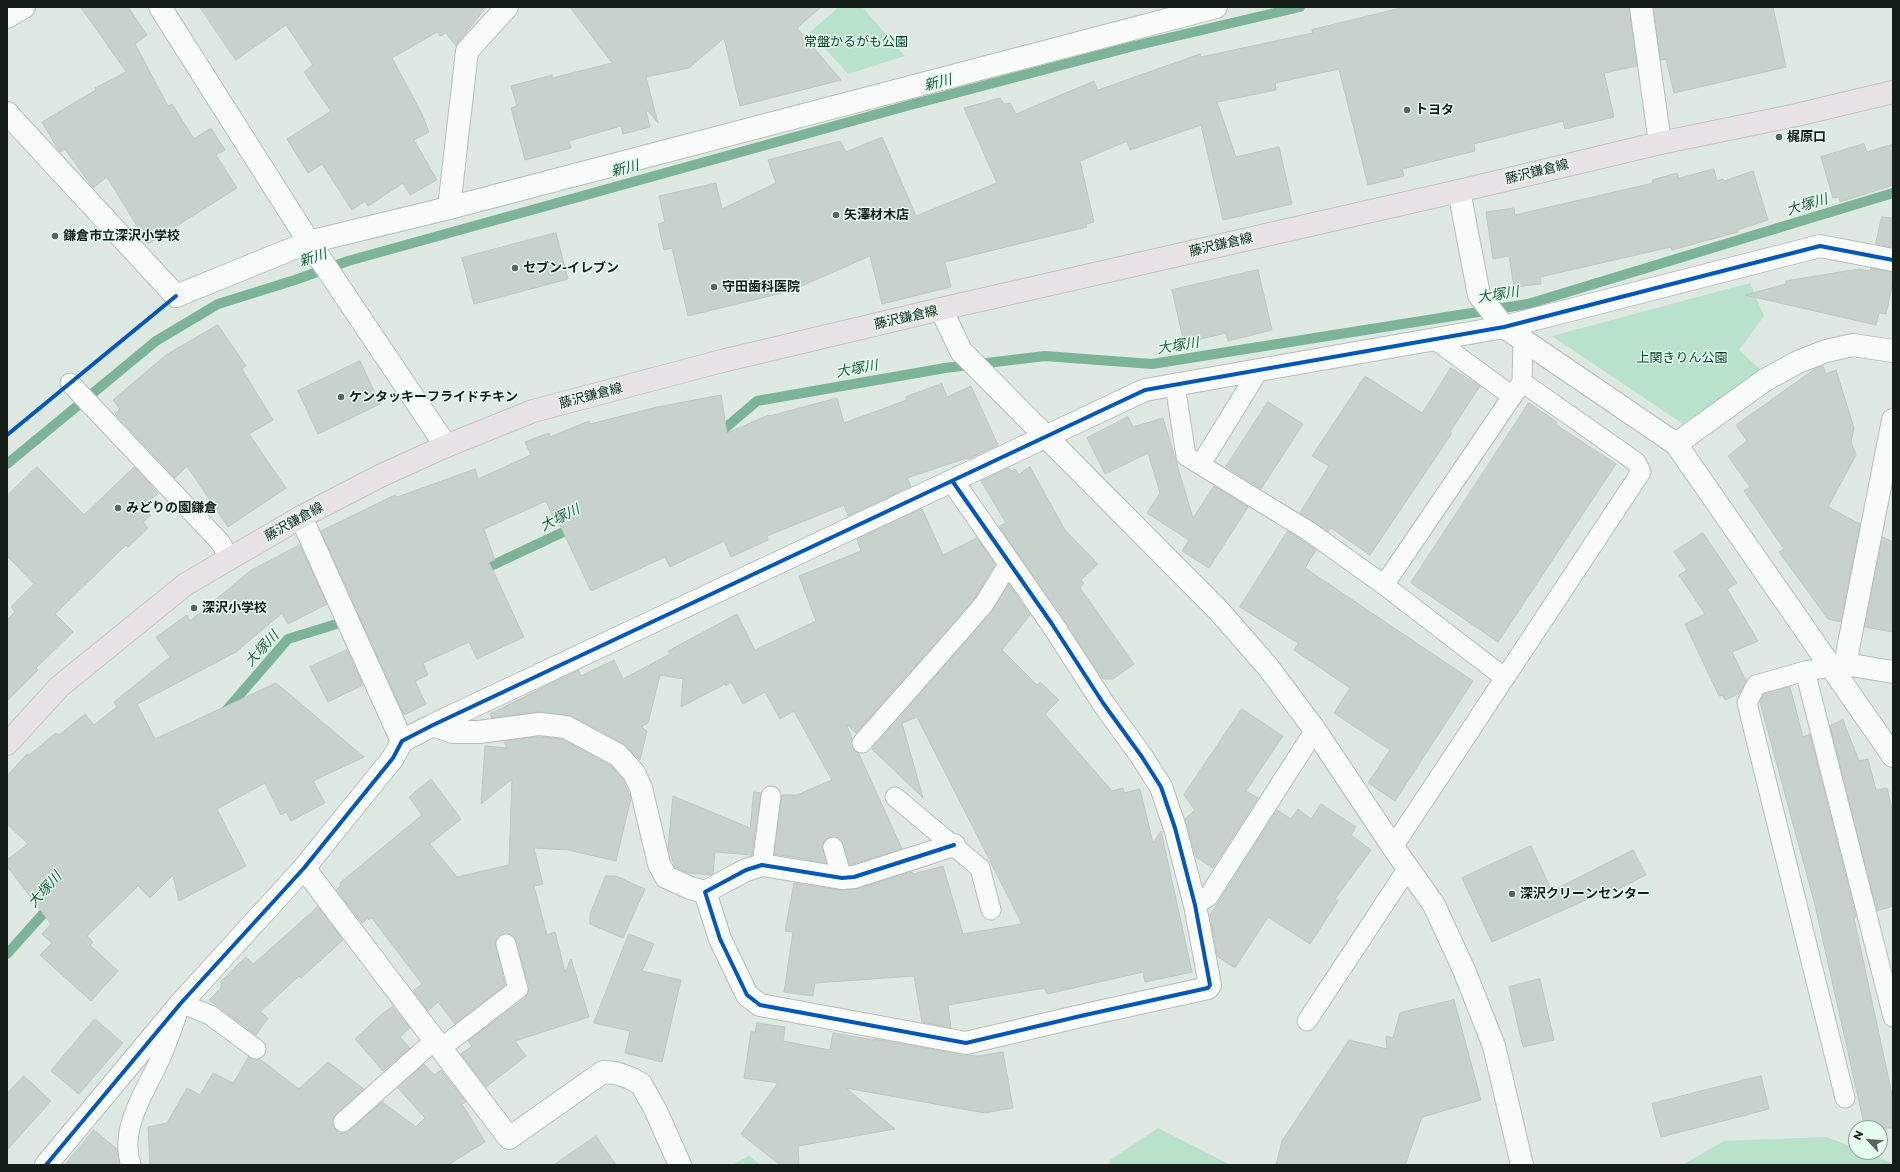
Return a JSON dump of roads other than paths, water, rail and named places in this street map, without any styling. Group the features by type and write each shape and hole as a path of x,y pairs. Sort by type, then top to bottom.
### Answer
{"main road":[{"name":"藤沢鎌倉線","path":"7,744 60,686 186,584 301,517 380,476 446,446 533,411 722,361 941,309 1459,191 1660,143 1792,116 1893,92"}],"street":[{"path":"7,17 24,7"},
{"path":"160,7 309,242 446,446"},
{"path":"449,208 467,51 507,7"},
{"path":"7,113 176,296 309,242 449,208 1216,7"},
{"path":"1641,7 1660,143"},
{"path":"1459,191 1479,295 1504,327 1676,444 1838,665 1893,756"},
{"path":"46,1165 181,1003 304,868 393,758 402,741 433,725 598,646 953,482 1144,390 1504,327 1820,246 1893,260"},
{"path":"941,309 961,351 1048,436 1219,611 1268,667 1315,730 1393,847 1434,905 1464,970 1494,1046 1522,1165"},
{"path":"1676,444 1765,380 1798,362 1826,351 1853,345 1893,351"},
{"path":"1838,665 1884,510 1893,420"},
{"path":"705,892 720,939 747,995 760,1005 966,1043 1085,1014 1208,988 1210,985 1195,905 1175,828 1161,787 953,482"},
{"path":"301,517 402,741"},
{"path":"1838,665 1893,672"},
{"path":"433,725 453,732 479,732 539,724 566,727 618,755 634,773 641,788 659,864 666,877 690,888 705,892 746,870 762,865 842,878 854,877 954,845"},
{"path":"304,868 509,1138 603,1072 616,1073 641,1084 655,1109 680,1165"}],"lane":[{"path":"1393,847 1641,472 1636,462 1434,339"},
{"path":"1384,585 1517,389 1523,340"},
{"path":"1201,464 1259,370"},
{"path":"1175,385 1186,456 1310,532 1384,585 1505,678"},
{"path":"73,386 220,542 230,559"},
{"path":"862,743 984,604 1009,564"},
{"path":"1838,665 1805,671 1756,685 1747,703 1845,1098"},
{"path":"1805,671 1893,1017"},
{"path":"1195,905 1208,897 1315,730"},
{"path":"762,865 771,796"},
{"path":"894,797 980,868 991,910"},
{"path":"833,847 842,878"},
{"path":"1307,1021 1408,868"},
{"path":"343,1122 438,1044 518,989 506,944"},
{"path":"131,1165 128,1134 136,1110 162,1054 181,1003 210,1015 256,1049"}],"waterway":[{"name":"新川","path":"7,464 156,341 218,304 295,280 348,261 910,105 1134,46 1300,7"},
{"name":"大塚川","path":"717,435 757,401 945,368 1045,356 1152,364 1528,304 1893,193"},
{"name":"大塚川","path":"478,572 574,527"},
{"name":"大塚川","path":"224,713 288,639 372,613"},
{"name":"大塚川","path":"7,954 51,905"}],"place":[{"name":"トヨタ","path":"1407,110"},
{"name":"梶原口","path":"1779,137"},
{"name":"矢澤材木店","path":"836,215"},
{"name":"鎌倉市立深沢小学校","path":"55,236"},
{"name":"セブン-イレブン","path":"515,268"},
{"name":"守田歯科医院","path":"714,287"},
{"name":"ケンタッキーフライドチキン","path":"341,397"},
{"name":"みどりの園鎌倉","path":"118,508"},
{"name":"深沢小学校","path":"194,608"},
{"name":"深沢クリーンセンター","path":"1512,894"}],"park label":[{"name":"常盤かるがも公園","path":"856,42"},
{"name":"上関きりん公園","path":"1682,358"}]}
